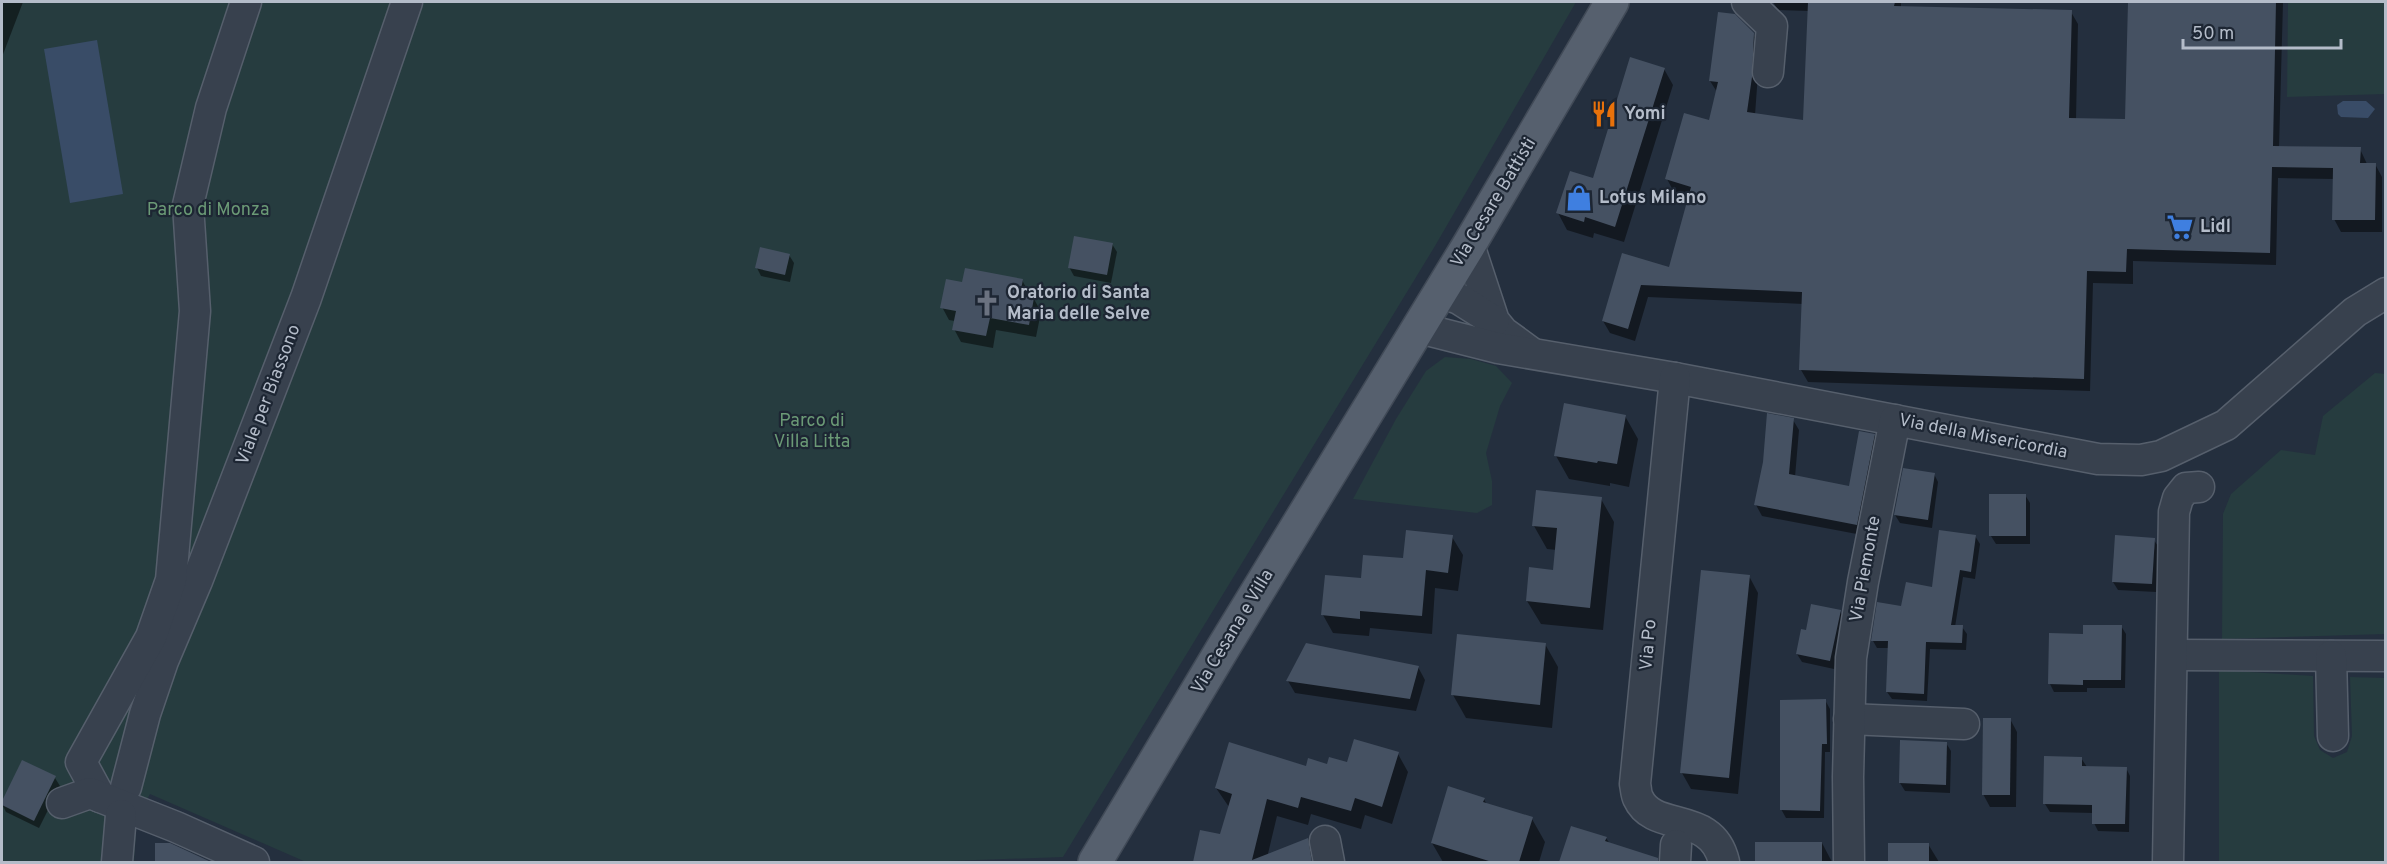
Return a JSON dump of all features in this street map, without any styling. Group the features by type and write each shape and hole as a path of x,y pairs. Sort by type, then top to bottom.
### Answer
{"main road":[{"name":"Via Cesare Battisti","path":"1374,403 1612,2"},
{"name":"Via Cesana e Villa","path":"1095,862 1374,403"}],"street":[{"path":"116,800 81,762 151,637 171,580 195,311 188,205 211,108 246,2"},
{"name":"Viale per Biassono","path":"117,862 116,800 145,714 163,661 197,581 306,298 407,2"},
{"path":"1747,2 1772,26 1768,72"},
{"name":"Via della Misericordia","path":"1469,245 1494,321"},
{"name":"Via della Misericordia","path":"1440,292 1459,299 1494,321 1503,332 1532,353"},
{"name":"Via della Misericordia","path":"1419,328 1460,340 1675,378 2098,459 2141,460 2161,456 2226,425 2355,312 2385,293"},
{"name":"Via Po","path":"1675,378 1635,784 1638,798 1648,810 1659,816 1702,830 1714,840 1721,851 1724,862"},
{"name":"Via Piemonte","path":"1849,862 1849,719 1853,647 1863,582 1895,420"},
{"path":"2168,862 2174,512 2178,498 2186,488 2199,487"},
{"path":"2172,655 2385,656"},
{"path":"2331,656 2333,736"},
{"path":"1849,719 1964,724"},
{"path":"62,803 90,793 116,800 254,862"}],"green space":[{"name":"Parco di Villa Litta","path":"2,2 1576,2 1435,246 1063,857 921,862 306,862 150,794 137,818 134,862 2,862"},
{"path":"2288,2 2385,2 2385,94 2287,97"},
{"path":"1445,357 1471,359 1496,366 1512,383 1500,406 1486,453 1492,481 1492,505 1477,513 1353,499 1396,419 1426,371"},
{"path":"2375,373 2386,374 2385,634 2222,639 2223,514 2231,494 2281,450 2315,455 2323,416"},
{"path":"2219,670 2313,676 2314,736 2320,750 2333,758 2347,752 2352,736 2350,677 2385,678 2385,862 2219,862"}],"water":[{"path":"97,40 123,194 70,203 44,49"},
{"path":"2343,101 2366,101 2375,109 2368,118 2341,117 2338,114 2337,105"}],"building":[{"path":"1808,2 1895,2 1894,6 2072,10 2069,118 2125,119 2128,2 2276,2 2273,146 2361,147 2360,163 2376,163 2375,220 2332,220 2333,168 2272,167 2270,253 2127,249 2126,272 2087,271 2084,379 1799,370 1802,292 1641,285 1628,329 1602,321 1622,253 1669,267 1691,187 1665,179 1684,113 1709,120 1718,82 1709,81 1718,12 1735,14 1754,33 1752,77 1747,112 1803,120"},
{"path":"1630,57 1665,68 1615,227 1585,217 1584,222 1556,213 1570,171 1593,178"},
{"path":"1074,236 1113,243 1107,275 1068,268"},
{"path":"760,247 790,254 785,275 755,268"},
{"name":"Oratorio di Santa Maria delle Selve","path":"965,268 1023,279 1020,296 1034,298 1029,325 990,318 986,336 952,330 956,311 940,308 946,279 962,282"},
{"path":"1564,403 1626,415 1617,464 1554,456"},
{"path":"1767,413 1794,418 1789,474 1849,486 1859,431 1875,434 1857,525 1754,505 1763,462"},
{"path":"1903,468 1935,473 1928,520 1894,515"},
{"path":"1536,490 1602,497 1590,608 1526,601 1529,567 1553,570 1557,528 1532,526"},
{"path":"1989,494 2026,494 2026,536 1989,536"},
{"path":"1406,530 1453,535 1448,573 1426,570 1422,616 1360,611 1360,619 1321,615 1325,575 1361,578 1363,555 1403,558"},
{"path":"1939,530 1976,535 1971,572 1960,570 1951,625 1963,625 1962,643 1926,642 1924,694 1886,692 1888,641 1871,641 1877,602 1901,606 1906,582 1932,587"},
{"path":"2115,535 2155,538 2152,584 2112,582"},
{"path":"1701,570 1750,575 1729,778 1680,773"},
{"path":"1811,604 1841,610 1830,661 1796,654 1801,629 1806,630"},
{"path":"2083,625 2122,625 2121,680 2083,680 2083,685 2048,684 2049,633 2083,634"},
{"path":"1457,634 1546,643 1540,705 1451,695"},
{"path":"1306,643 1419,666 1410,699 1286,681"},
{"path":"1826,699 1827,744 1822,744 1820,811 1780,810 1780,700"},
{"path":"1983,718 2011,718 2010,795 1982,795"},
{"path":"1354,739 1399,752 1382,807 1355,798 1351,811 1301,797 1298,808 1267,799 1252,860 1308,838 1312,862 1193,862 1200,830 1220,834 1232,794 1215,788 1229,742 1306,766 1308,758 1327,764 1329,757 1347,762"},
{"path":"1900,740 1947,742 1946,785 1899,783"},
{"path":"2044,756 2082,757 2082,766 2127,767 2125,824 2092,824 2092,805 2043,804"},
{"path":"22,760 56,776 34,821 2,805"},
{"path":"1448,786 1485,798 1483,802 1533,817 1519,862 1492,862 1431,843"},
{"path":"1571,826 1607,837 1605,841 1658,858 1658,862 1559,862"},
{"path":"1755,842 1822,842 1822,862 1755,862"},
{"path":"155,843 170,843 211,862 155,862"},
{"path":"1888,843 1929,843 1929,862 1888,862"}],"place":[{"name":"Yomi","path":"1604,114"},
{"name":"Lotus Milano","path":"1579,198"},
{"name":"Lidl","path":"2180,227"},
{"name":"Oratorio di Santa Maria delle Selve","path":"987,303"}],"park label":[{"name":"Parco di Monza","path":"208,210"}]}
